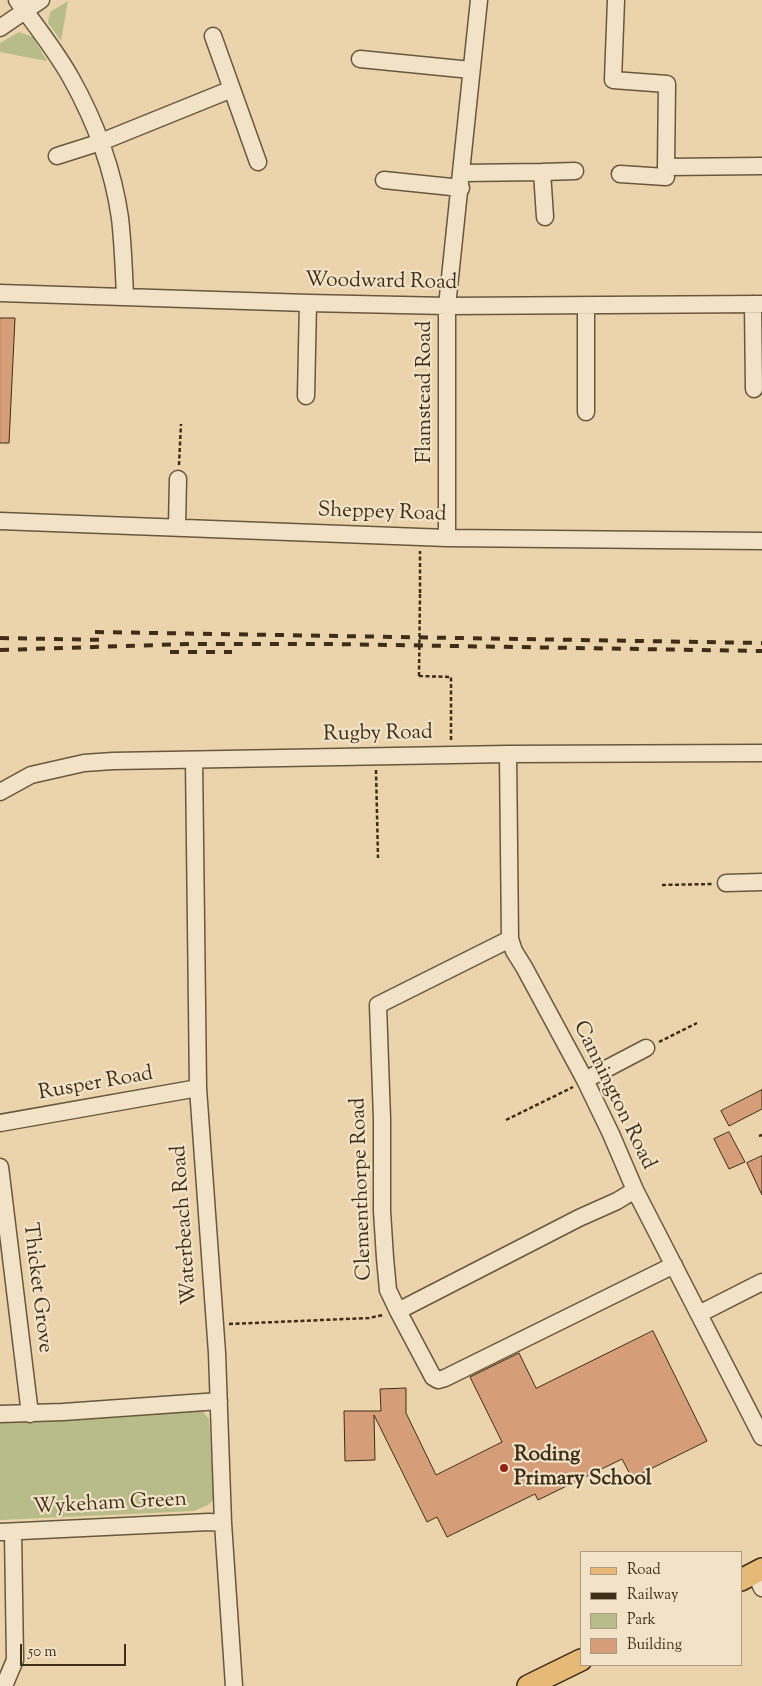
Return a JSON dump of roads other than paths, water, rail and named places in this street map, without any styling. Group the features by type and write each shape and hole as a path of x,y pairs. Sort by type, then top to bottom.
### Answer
{"main road":[{"path":"528,1686 580,1660"}],"street":[{"path":"0,28 21,6 41,0"},
{"name":"Flamstead Road","path":"447,538 448,306 479,0"},
{"path":"616,0 613,80 667,84 666,175"},
{"path":"21,6 43,34 70,76 82,97 101,142 120,217 125,297"},
{"path":"213,36 258,162"},
{"path":"360,59 471,70"},
{"path":"57,156 101,142 232,89"},
{"path":"620,174 666,175 762,166"},
{"path":"384,180 461,180 542,172 575,171"},
{"path":"542,172 545,217"},
{"name":"Woodward Road","path":"0,293 448,306 758,304"},
{"path":"306,396 308,303"},
{"path":"754,389 758,304"},
{"path":"586,306 586,412"},
{"path":"177,526 178,479"},
{"name":"Sheppey Road","path":"0,520 447,538 762,541"},
{"name":"Rugby Road","path":"0,792 31,775 84,763 508,754 762,753"},
{"name":"Cannington Road","path":"508,754 510,939 514,952 585,1080 635,1190 762,1437"},
{"name":"Waterbeach Road","path":"194,760 198,1088 215,1325 222,1523 234,1686"},
{"path":"726,883 762,882"},
{"name":"Clementhorpe Road","path":"398,1311 388,1290 385,1258 382,1211 382,1119 378,1005 510,939"},
{"path":"585,1080 646,1048"},
{"name":"Rusper Road","path":"0,1123 198,1088"},
{"name":"Thicket Grove","path":"0,1167 30,1414"},
{"path":"635,1190 617,1201 579,1218 398,1311 433,1377 438,1380 674,1265"},
{"path":"699,1314 762,1282"},
{"path":"0,1414 30,1414 219,1402"},
{"name":"Wykeham Green","path":"7,1532 208,1522 222,1523"},
{"path":"4,1686 15,1660 7,1532"}],"railway":[{"path":"95,632 762,643"},
{"path":"0,638 107,640"},
{"path":"0,650 189,644 330,644 762,651"},
{"path":"170,652 232,652"}],"place":[{"name":"Roding Primary School","path":"504,1468"}]}
